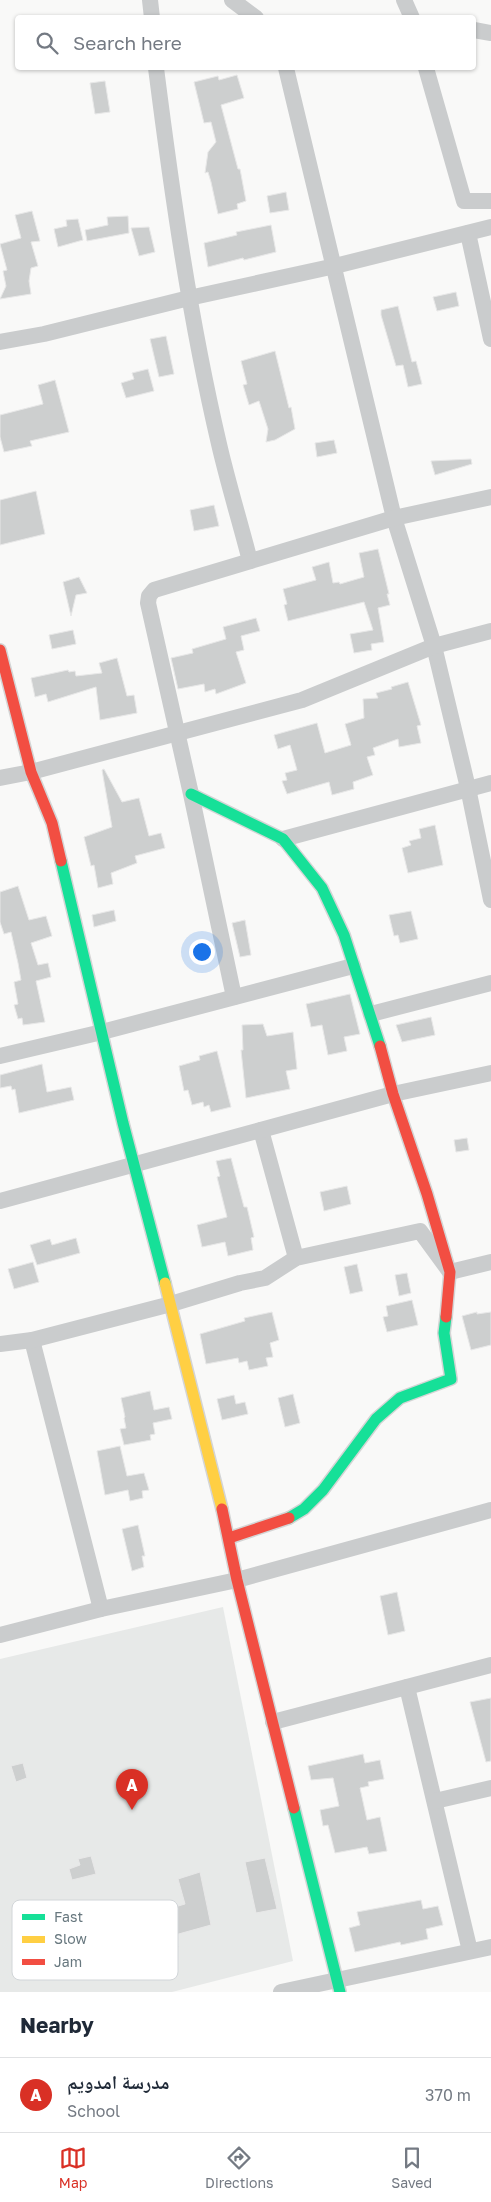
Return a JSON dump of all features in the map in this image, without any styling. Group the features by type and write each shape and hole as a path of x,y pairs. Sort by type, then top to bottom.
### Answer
{"street":[{"path":"150,0 152,15"},
{"path":"232,0 252,15"},
{"path":"404,0 411,15"},
{"path":"476,30 491,33"},
{"path":"156,70 169,167 190,298 219,445 250,561"},
{"path":"286,70 394,518 434,646 468,788 491,900"},
{"path":"427,70 464,201 491,201"},
{"path":"0,342 44,334 190,298 335,266 491,227"},
{"path":"468,233 491,339"},
{"path":"234,997 178,733 148,603 149,596 154,590 394,518 491,497"},
{"path":"0,778 31,772 302,700 434,646 491,631"},
{"path":"0,650 31,772 52,823 134,1165 171,1304 229,1538 237,1580 338,1986"},
{"path":"284,839 491,783"},
{"path":"191,794 284,839 322,888 344,935 353,966 371,1014 393,1094 427,1194 450,1272 444,1333 451,1379 400,1398 376,1419 323,1490 304,1509 284,1520 229,1538"},
{"path":"0,1056 102,1032 353,966"},
{"path":"371,1014 491,983"},
{"path":"0,1201 393,1094 491,1073"},
{"path":"261,1130 296,1258"},
{"path":"0,1344 32,1340 171,1304 240,1283 265,1278 296,1258 420,1231 450,1272"},
{"path":"450,1272 491,1262"},
{"path":"32,1340 101,1609"},
{"path":"0,1635 101,1609 237,1580 491,1510"},
{"path":"273,1722 491,1664"},
{"path":"407,1687 470,1952"},
{"path":"435,1801 491,1788"},
{"path":"281,1992 338,1986 491,1947"}],"shaded area":[{"path":"223,1607 293,1961 172,1992 0,1992 0,1659"}],"building":[{"path":"237,75 244,98 221,105 238,169 240,169 246,201 237,204 238,209 218,214 208,172 205,173 208,152 216,142 211,122 204,123 194,82 218,76 219,80"},
{"path":"105,81 110,112 95,114 90,83"},
{"path":"286,192 289,210 270,213 267,196"},
{"path":"32,211 40,241 31,242 38,266 31,268 29,281 31,294 0,299 6,286 3,271 7,270 0,244 21,238 15,215"},
{"path":"128,216 129,233 87,241 85,230 108,225 107,217"},
{"path":"78,219 83,240 58,247 54,229 67,226 66,220"},
{"path":"271,225 276,252 208,267 204,243 237,235 236,232"},
{"path":"149,227 155,252 139,256 131,228"},
{"path":"456,292 459,306 437,311 433,297"},
{"path":"398,306 412,362 416,361 422,384 408,387 403,365 396,366 381,315 381,310"},
{"path":"166,336 174,374 159,377 150,339"},
{"path":"275,351 289,408 291,407 295,429 275,440 266,442 268,429 259,401 249,405 243,385 247,384 241,361"},
{"path":"148,369 154,391 126,398 121,383 134,379 132,373"},
{"path":"55,380 69,432 30,441 32,446 4,452 0,437 0,415 43,404 38,385"},
{"path":"334,440 337,453 317,457 315,443"},
{"path":"471,459 472,464 435,475 431,461"},
{"path":"36,491 45,534 0,545 0,500"},
{"path":"214,505 219,526 194,531 190,510"},
{"path":"378,549 390,605 378,608 384,642 371,644 372,650 354,653 350,634 373,630 364,602 288,621 284,605 287,604 283,589 316,580 312,567 329,562 333,583 339,582 340,584 364,577 359,553"},
{"path":"79,577 87,593 76,595 71,616 63,582"},
{"path":"256,618 260,631 241,636 244,650 236,652 246,683 216,694 215,689 205,692 204,684 178,689 171,658 193,653 192,649 226,639 223,627"},
{"path":"73,630 76,644 52,649 49,635"},
{"path":"117,658 127,696 134,695 137,713 100,720 96,687 48,702 46,694 35,697 31,678 68,670 69,672 75,671 76,676 102,673 99,663"},
{"path":"408,682 421,725 417,726 421,743 399,747 398,739 373,748 375,755 367,757 373,775 353,782 354,789 332,795 329,782 287,794 282,781 287,780 285,773 297,770 290,745 278,749 274,735 317,723 325,753 351,745 345,724 364,718 363,699 378,698 376,693"},
{"path":"104,769 122,802 139,798 149,836 161,833 165,848 135,856 137,863 111,873 113,884 98,888 94,865 91,866 84,837 112,827 102,770"},
{"path":"435,825 443,865 408,873 402,848 411,845 409,841 421,838 419,829"},
{"path":"18,886 29,920 46,916 52,936 31,943 38,965 48,963 51,977 36,981 45,1022 23,1025 22,1018 18,1019 14,1005 18,1004 14,982 21,980 18,963 11,932 4,934 0,922 0,892"},
{"path":"114,910 116,921 94,927 92,915"},
{"path":"411,911 418,939 400,943 398,935 394,936 389,915"},
{"path":"245,920 251,955 240,957 232,923"},
{"path":"350,994 360,1034 344,1037 347,1051 328,1055 322,1025 311,1027 306,1004"},
{"path":"431,1017 435,1035 402,1042 396,1025"},
{"path":"263,1024 267,1036 293,1032 297,1069 286,1071 290,1089 246,1098 241,1050 243,1050 242,1025"},
{"path":"217,1051 231,1107 211,1112 209,1105 204,1107 203,1102 192,1105 188,1090 184,1091 179,1066 200,1060 199,1056"},
{"path":"42,1064 47,1092 71,1087 74,1100 19,1113 15,1089 12,1090 11,1086 0,1088 0,1075"},
{"path":"467,1138 469,1150 456,1152 454,1140"},
{"path":"231,1158 244,1207 247,1207 254,1237 251,1238 253,1250 228,1256 225,1242 202,1247 197,1225 227,1217 217,1177 220,1176 216,1161"},
{"path":"347,1186 351,1204 324,1211 320,1192"},
{"path":"76,1238 80,1253 37,1265 30,1245 50,1239 52,1245"},
{"path":"33,1262 39,1282 14,1289 8,1269"},
{"path":"357,1264 363,1291 350,1294 344,1267"},
{"path":"407,1273 411,1293 399,1296 395,1275"},
{"path":"412,1300 418,1325 387,1332 383,1317 388,1316 386,1306"},
{"path":"272,1312 279,1340 270,1343 273,1357 266,1358 268,1366 249,1370 247,1361 239,1363 238,1358 206,1364 200,1334 245,1321 244,1318"},
{"path":"477,1312 477,1314 491,1312 491,1345 471,1350 462,1316"},
{"path":"150,1391 154,1410 169,1407 172,1419 153,1423 155,1434 150,1435 151,1440 124,1445 120,1429 126,1428 121,1398"},
{"path":"293,1394 300,1423 285,1427 278,1398"},
{"path":"234,1395 236,1404 245,1402 248,1414 222,1420 217,1399"},
{"path":"120,1446 127,1476 144,1473 149,1490 142,1491 143,1498 130,1501 128,1490 105,1495 97,1451"},
{"path":"138,1525 145,1556 142,1556 144,1567 132,1571 122,1529"},
{"path":"397,1592 405,1631 388,1635 380,1596"},
{"path":"491,1698 491,1761 486,1762 470,1702"},
{"path":"363,1754 365,1763 380,1760 384,1779 368,1782 369,1786 360,1788 367,1820 380,1817 387,1851 369,1854 367,1847 335,1853 328,1825 323,1826 320,1810 339,1806 333,1778 311,1780 308,1766"},
{"path":"23,1763 27,1778 16,1782 11,1766"},
{"path":"91,1856 96,1874 72,1880 69,1869 80,1865 78,1859"},
{"path":"265,1858 277,1909 256,1913 245,1862"},
{"path":"200,1872 211,1925 178,1934 178,1906 185,1904 178,1879"},
{"path":"421,1900 423,1909 438,1906 443,1925 426,1929 428,1939 401,1945 400,1942 355,1952 349,1928 360,1925 357,1912"}],"traffic: fast":[{"path":"191,794 283,839 322,888 344,935 380,1046"},
{"path":"61,861 123,1123 165,1283"},
{"path":"289,1518 304,1509 323,1490 376,1419 400,1398 451,1379 444,1333 446,1317"},
{"path":"294,1808 340,1992"}],"traffic: slow":[{"path":"165,1283 222,1509"}],"traffic: jam":[{"path":"0,650 31,772 52,823 61,861"},
{"path":"380,1046 393,1094 427,1194 450,1272 446,1317"},
{"path":"222,1509 237,1580 294,1808"},
{"path":"229,1538 289,1518"}],"place":[{"name":"مدرسة امدويم","path":"132,1810"}]}
